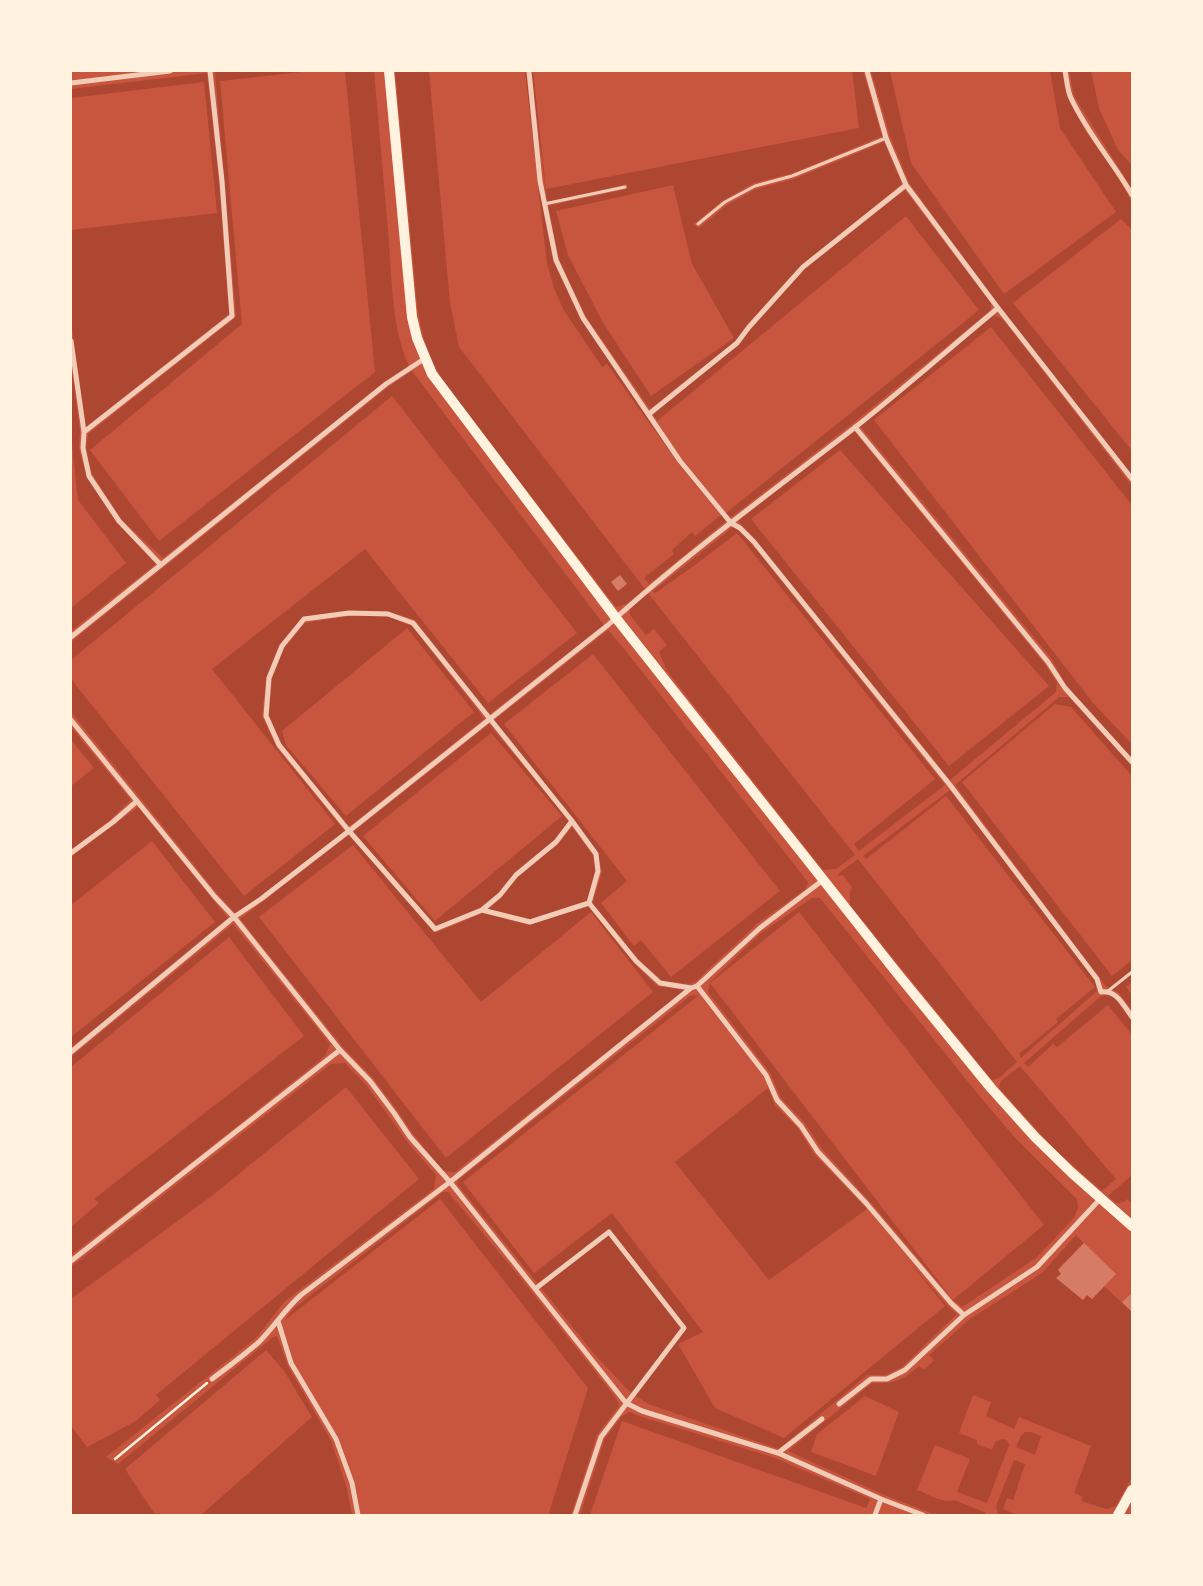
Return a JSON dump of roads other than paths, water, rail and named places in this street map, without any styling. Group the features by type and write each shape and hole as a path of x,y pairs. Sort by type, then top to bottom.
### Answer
{"main road":[{"path":"389,71 412,317 424,359 432,374 616,618 991,1088 1035,1137 1132,1226"},
{"path":"1118,1515 1132,1490"}],"street":[{"path":"71,83 170,71"},
{"path":"84,432 232,316 222,181 210,71"},
{"path":"529,71 544,204 556,260 583,318 680,461 731,523 740,528 754,542 950,785 1097,979 1100,992 1108,991 1116,996 1132,1017"},
{"path":"867,71 886,138 906,185 998,308 1132,480"},
{"path":"1065,71 1070,96 1090,131 1132,195"},
{"path":"649,414 738,343 749,327 803,267 906,185"},
{"path":"71,1052 234,917 261,899 349,831 616,618 731,523 854,427 998,308"},
{"path":"71,341 84,432 83,448 89,476 119,521 161,565"},
{"path":"71,637 386,384 424,359"},
{"path":"854,427 1048,662 1065,688 1132,762"},
{"path":"572,821 556,842 516,875 500,895 482,910 435,929 349,831 279,745 266,716 269,678 282,646 304,619 349,613 388,614 413,623 572,821 596,854 598,872 589,903"},
{"path":"71,720 215,897 234,917 340,1050 370,1081 410,1137 450,1182 626,1403 642,1411 778,1454 881,1499 923,1515"},
{"path":"71,853 137,801"},
{"path":"212,1379 258,1342 278,1321 289,1305 301,1295 450,1182 691,988 697,986 760,928 824,880"},
{"path":"482,910 530,922 589,903"},
{"path":"589,903 636,961 660,984 691,988"},
{"path":"697,986 766,1075 776,1100 801,1126 818,1152 866,1203 951,1303 964,1315"},
{"path":"71,1261 340,1050"},
{"path":"839,1404 871,1379 887,1379 905,1370 964,1315 1038,1267 1101,1198"},
{"path":"535,1289 609,1232 684,1328 601,1437 575,1515"},
{"path":"278,1321 291,1363 336,1439 352,1483 358,1515"},
{"path":"778,1454 822,1418"},
{"path":"875,1515 881,1499"}],"lane":[{"path":"698,224 725,202 755,186 792,176 886,138"},
{"path":"544,204 626,187"},
{"path":"1108,991 1132,972"}]}
